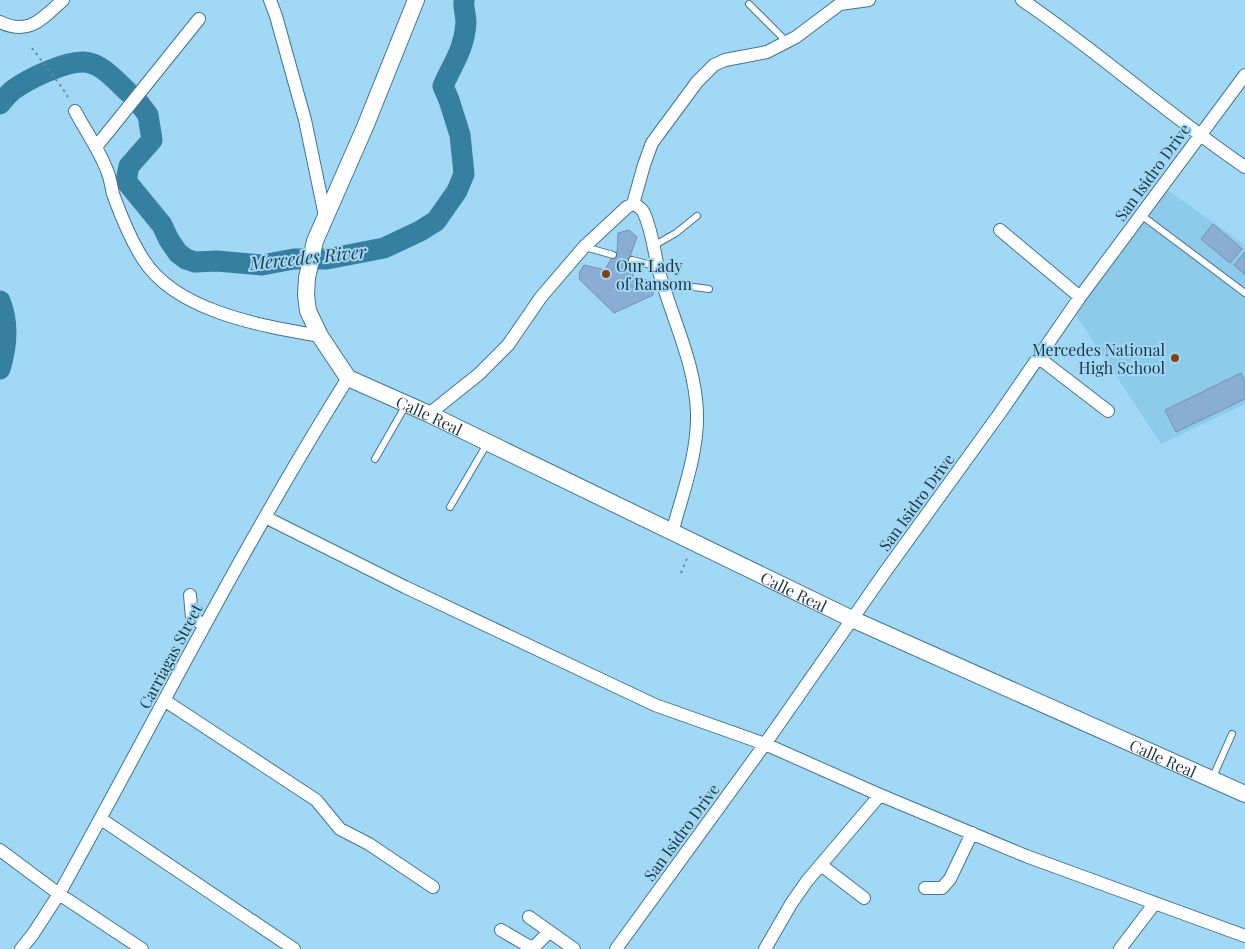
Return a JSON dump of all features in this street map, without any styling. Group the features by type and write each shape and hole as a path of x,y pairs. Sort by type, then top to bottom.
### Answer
{"street":[{"path":"0,22 10,27 24,28 43,19 63,0"},
{"path":"270,0 305,120 325,216"},
{"path":"348,378 320,336 308,311 306,295 307,278 315,241 365,126 416,0"},
{"path":"633,204 652,143 696,82 714,65 725,60 767,52 787,42 840,4 870,0"},
{"path":"1022,0 1099,57 1199,136 1245,168"},
{"path":"96,148 198,19"},
{"name":"San Isidro Drive","path":"616,949 765,744 1080,297 1199,136 1243,82"},
{"path":"75,111 107,169 113,192 129,235 144,261 155,274 193,302 264,326 320,336"},
{"path":"633,204 643,211 654,245 658,267 689,366 697,415 695,442 689,471 672,533"},
{"path":"429,414 479,374 508,345 542,297 584,247 626,207 633,204"},
{"path":"1000,230 1080,297"},
{"path":"1038,358 1108,411"},
{"name":"Calle Real","path":"348,378 429,414 852,619 1245,794"},
{"name":"Carriagas Street","path":"21,949 59,894 204,625 265,517 348,378"},
{"path":"265,517 414,591 655,705 765,744 880,795 1026,856 1245,936"},
{"path":"190,595 190,615 204,625"},
{"path":"164,700 316,800 340,829 369,844 433,887"},
{"path":"765,949 791,904 880,795"},
{"path":"100,819 294,949"},
{"path":"924,888 942,888 950,879 972,833"},
{"path":"0,850 59,894 142,949"},
{"path":"821,865 864,898"},
{"path":"1120,949 1155,902"},
{"path":"529,918 574,949"},
{"path":"501,930 530,948 535,946 549,932"}],"lane":[{"path":"749,4 787,42"},
{"path":"1141,215 1245,294"},
{"path":"654,245 676,233 697,216"},
{"path":"584,247 613,255"},
{"path":"632,260 658,267"},
{"path":"663,282 709,289"},
{"path":"375,459 406,404"},
{"path":"450,507 488,443"},
{"path":"1211,780 1232,734"}],"path":[{"path":"32,48 63,89"},
{"path":"680,573 694,542"}],"shaded area":[{"name":"Mercedes National High School","path":"1166,189 1245,245 1245,404 1161,444 1074,312"}],"building":[{"path":"1213,224 1242,249 1230,263 1201,239"},
{"name":"Our Lady of Ransom","path":"629,230 637,237 630,256 632,256 633,276 650,281 654,287 653,295 614,313 579,279 580,271 584,265 605,270 613,255 617,253 618,233"},
{"path":"1245,252 1245,275 1234,265"},
{"path":"1241,373 1245,382 1245,399 1176,432 1165,410"}],"waterway":[{"name":"Mercedes River","path":"139,103 148,115 152,140 129,166 126,181 162,225 178,253 186,259 195,262 217,261 262,265 294,259 327,259 384,248 420,231 436,221 457,191 464,174 460,135 443,86 458,56 465,33 464,0"},
{"name":"Mercedes River","path":"0,104 13,90 28,81 76,62 91,63 103,69 128,92"},
{"name":"Mercedes River","path":"0,301 6,326 4,352 0,369"}],"place":[{"name":"Our Lady of Ransom","path":"606,274"},
{"name":"Mercedes National High School","path":"1175,358"}]}
